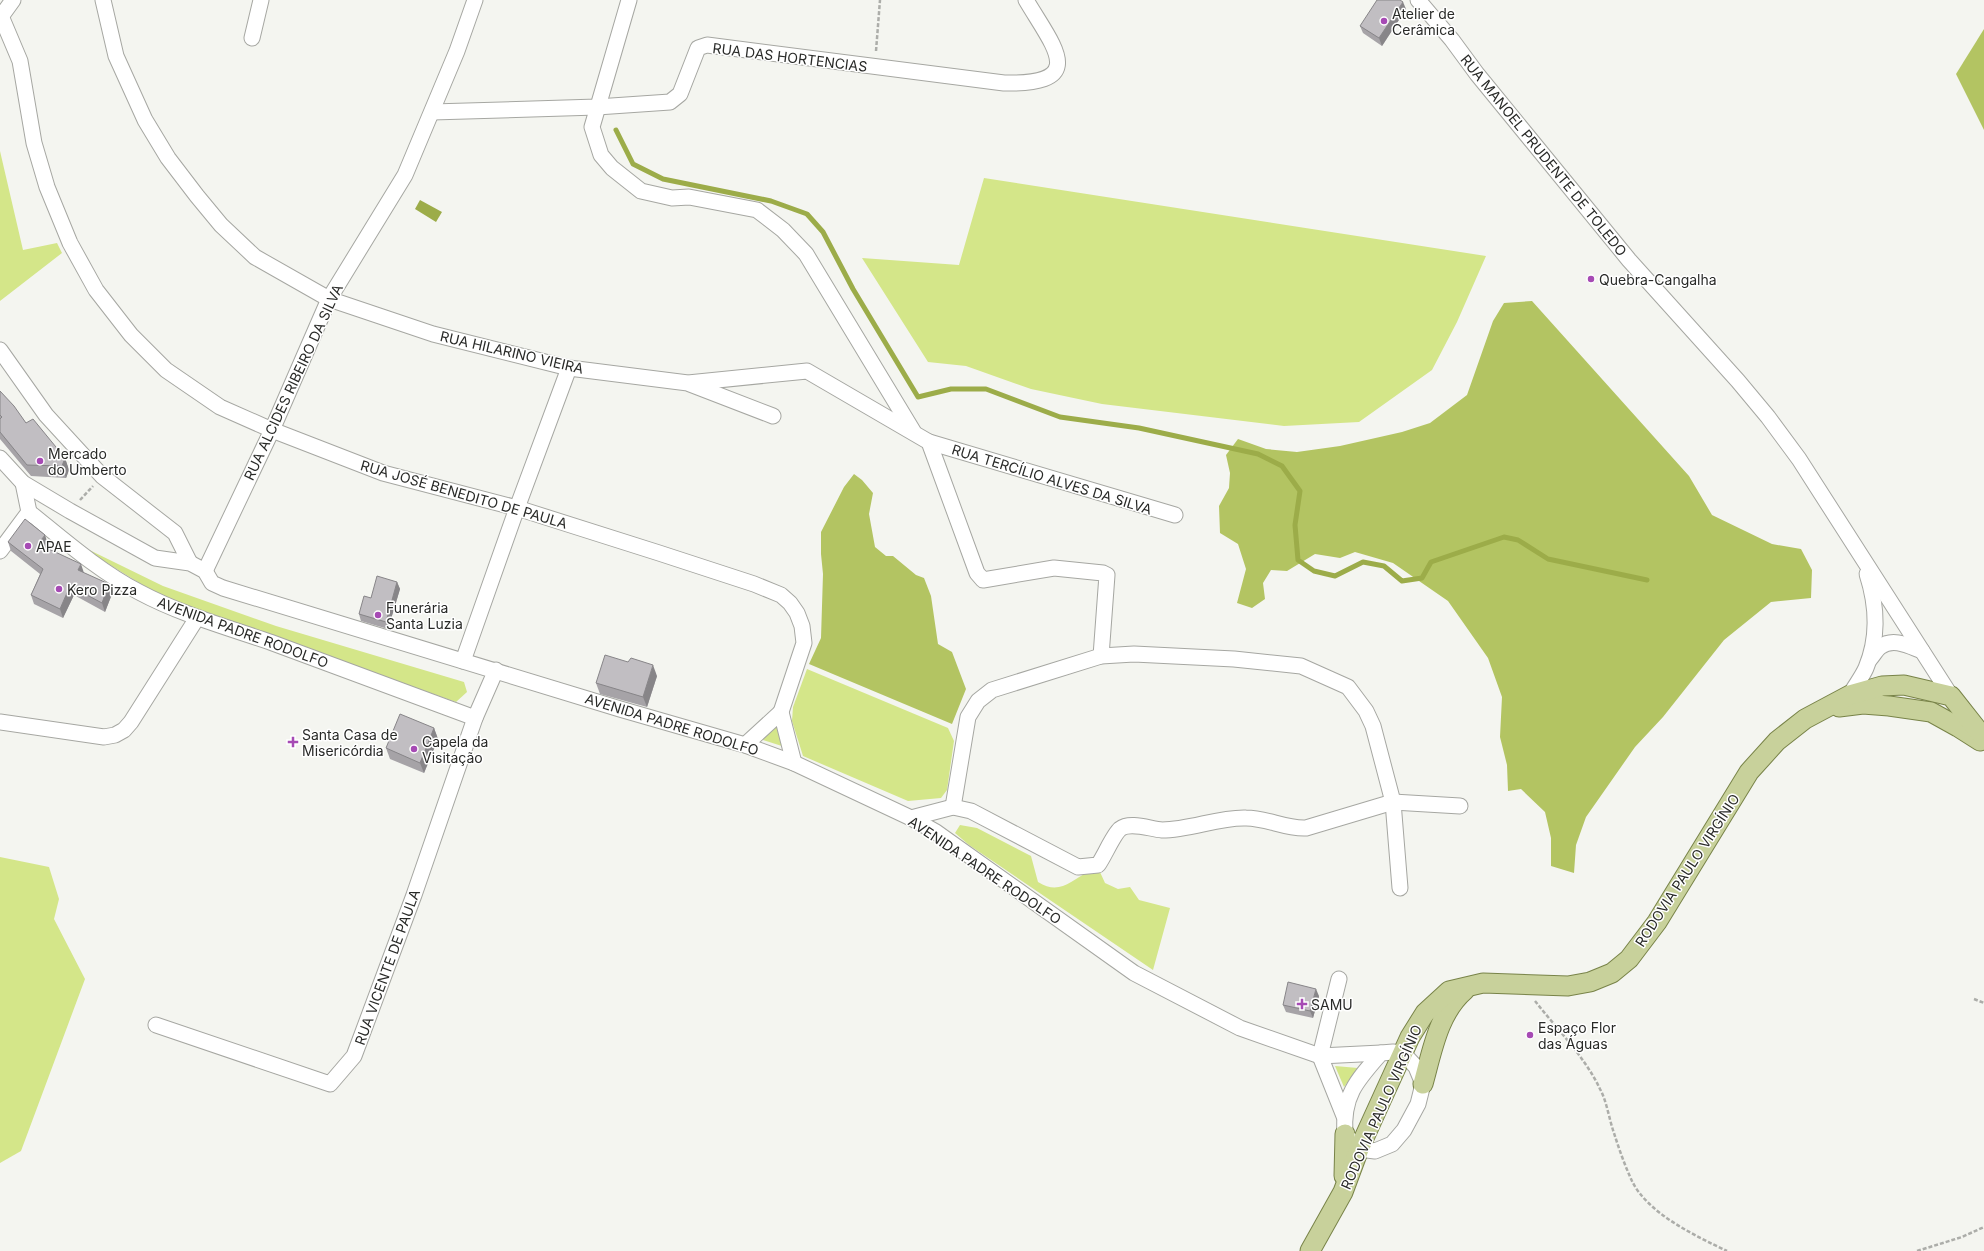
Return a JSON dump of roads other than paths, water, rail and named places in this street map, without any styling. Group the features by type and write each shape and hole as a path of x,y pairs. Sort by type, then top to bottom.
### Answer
{"main road":[{"name":"RODOVIA PAULO VIRGÍNIO","path":"1310,1251 1343,1192 1359,1149 1417,1025 1435,1002 1449,990 1483,983 1568,986 1590,982 1612,973 1629,959 1657,922 1749,772 1777,741 1824,708 1850,695 1882,686 1904,685 1951,696"},
{"path":"1951,696 1984,738"},
{"path":"1824,708 1863,704 1931,712 1958,726 1984,744"},
{"path":"1423,1084 1446,1010 1456,997 1470,986"},
{"path":"1343,1192 1344,1125"}],"street":[{"path":"0,17 13,0"},
{"name":"RUA HILARINO VIEIRA","path":"103,0 116,56 145,120 168,158 221,225 255,257 329,299 433,334 569,368 688,383 807,371 929,442"},
{"path":"252,38 261,0"},
{"name":"RUA ALCIDES RIBEIRO DA SILVA","path":"205,571 272,430 329,299 405,175 432,112 475,0"},
{"path":"629,0 592,127 602,155 612,168 641,191 672,198 689,197 756,210 783,230 806,254 914,432"},
{"name":"RUA DAS HORTENCIAS","path":"432,112 597,107 670,102 680,94 698,48 707,45 875,68 1022,84 1048,78 1057,69 1058,59 1056,50 1026,0"},
{"name":"RUA MANOEL PRUDENTE DE TOLEDO","path":"1418,0 1629,260 1738,381 1768,417 1799,459 1951,696"},
{"name":"RUA JOSÉ BENEDITO DE PAULA","path":"0,17 20,61 34,143 47,187 70,243 96,290 131,335 166,370 220,407 272,430 383,473 517,508 688,562 754,584 781,595 790,603 797,614 802,626 804,643 781,712"},
{"path":"0,350 46,415 102,476 175,533 190,563"},
{"path":"463,661 517,508 569,368"},
{"path":"688,383 773,416"},
{"path":"929,442 977,573 984,580 1054,568 1103,572 1107,575 1101,656"},
{"name":"RUA TERCÍLIO ALVES DA SILVA","path":"929,442 1175,515"},
{"name":"AVENIDA PADRE RODOLFO","path":"0,458 23,483 70,511 156,558 190,563 205,571 212,583 223,588 620,709 745,745 794,763 911,818 936,832 1134,973 1240,1028 1320,1056 1403,1053"},
{"path":"0,550 29,512 23,483"},
{"name":"AVENIDA PADRE RODOLFO","path":"29,512 90,560 116,578 152,599 197,618 475,718"},
{"name":"RUA MANOEL PRUDENTE DE TOLEDO","path":"1850,695 1866,668 1876,626 1874,597 1862,556"},
{"path":"0,722 104,737 115,735 124,730 138,712 197,618"},
{"path":"1868,662 1880,647 1890,642 1903,643 1922,651"},
{"path":"953,807 968,717 974,706 982,697 996,688 1101,656 1134,654 1234,659 1301,666 1348,687 1366,711 1373,726 1393,802 1400,888"},
{"name":"RUA VICENTE DE PAULA","path":"156,1025 330,1084 354,1056 414,895 475,718 496,670"},
{"path":"745,745 781,712 794,763"},
{"path":"911,818 953,807 971,811 1078,867 1098,865 1120,829 1127,826 1162,830 1248,818 1294,829 1306,828 1393,802 1460,806"},
{"path":"1339,979 1320,1056 1344,1125 1359,1149 1375,1151 1392,1144 1404,1130 1418,1104 1423,1084 1416,1067 1403,1053"},
{"path":"1344,1125 1353,1088 1362,1074 1382,1053"}],"waterway":[{"path":"616,130 633,164 663,179 771,201 807,214 823,232 853,289 918,397 951,389 986,389 1060,417 1139,428 1258,454 1282,466 1300,491 1295,525 1298,560 1314,571 1335,576 1363,562 1384,566 1402,581 1422,578 1431,562 1504,537 1518,540 1548,559 1647,580"}],"place":[{"name":"Atelier de Cerâmica","path":"1384,21"},
{"name":"Quebra-Cangalha","path":"1591,279"},
{"name":"Mercado do Umberto","path":"40,461"},
{"name":"APAE","path":"28,546"},
{"name":"Kero Pizza","path":"59,589"},
{"name":"Funerária Santa Luzia","path":"378,615"},
{"name":"Santa Casa de Misericórdia","path":"293,742"},
{"name":"Capela da Visitação","path":"414,749"},
{"name":"SAMU","path":"1302,1004"},
{"name":"Espaço Flor das Águas","path":"1530,1035"}]}
